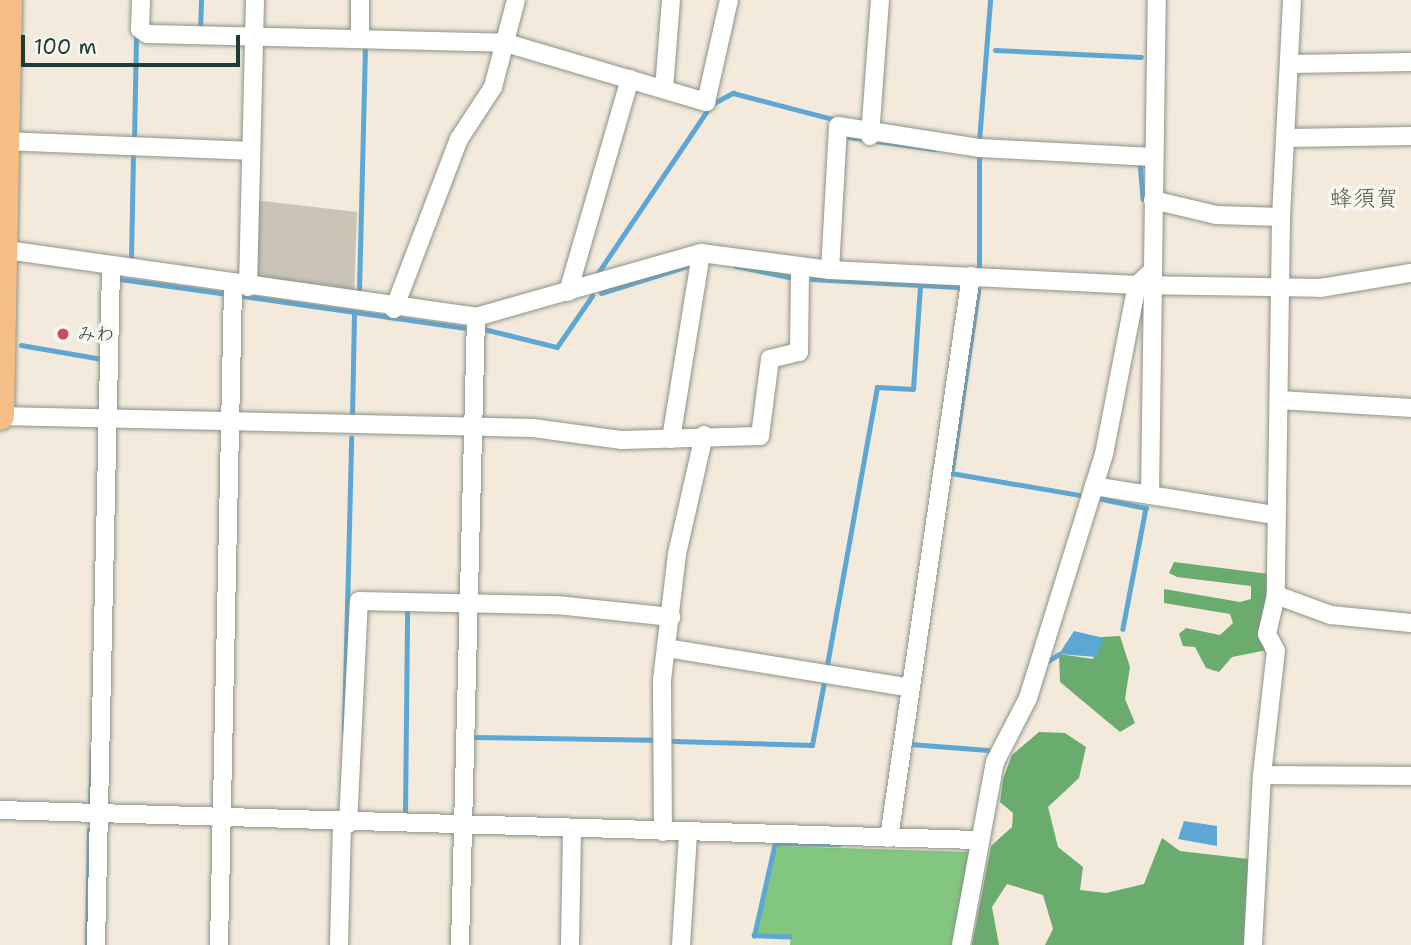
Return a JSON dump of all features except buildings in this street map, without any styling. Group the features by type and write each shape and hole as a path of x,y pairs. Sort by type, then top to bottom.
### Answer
{"main road":[{"path":"0,416 8,0"}],"street":[{"path":"141,0 140,29 147,34 506,43 706,102 711,96 729,0"},
{"path":"219,945 230,421 251,151 255,0"},
{"path":"360,0 360,39"},
{"path":"394,309 459,139 482,109 506,43 516,0"},
{"path":"664,89 671,0"},
{"path":"870,136 880,0"},
{"path":"1150,495 1148,280 1153,200 1157,0"},
{"path":"1253,945 1262,775 1276,651 1267,634 1276,595 1284,289 1281,217 1291,64 1292,0"},
{"path":"1291,64 1411,62"},
{"path":"568,292 630,79"},
{"path":"830,271 838,127 870,136 1153,157"},
{"path":"1286,138 1411,136"},
{"path":"5,141 251,151"},
{"path":"1153,200 1216,215 1281,217"},
{"path":"2,249 394,309 476,317 701,253 830,271 1148,280 1284,289 1411,273"},
{"path":"671,439 701,253"},
{"path":"96,945 110,267"},
{"path":"0,416 473,427 671,439 704,435 760,436 765,431 770,359 799,352 800,268"},
{"path":"889,838 971,276"},
{"path":"961,945 978,841 995,762 1028,698 1094,486 1148,280"},
{"path":"460,945 476,317"},
{"path":"1280,400 1411,408"},
{"path":"663,832 667,648 677,554 704,435"},
{"path":"1094,486 1276,515"},
{"path":"1276,595 1331,615 1411,623"},
{"path":"339,945 354,606 359,601 468,601 671,617"},
{"path":"667,648 910,688"},
{"path":"1262,775 1411,776"},
{"path":"0,810 222,821 978,841"},
{"path":"570,945 572,830"},
{"path":"681,945 688,833"}],"shaded area":[{"path":"254,200 357,212 354,296 252,281"}],"green space":[{"path":"1174,562 1269,574 1267,650 1232,657 1219,672 1206,668 1195,647 1183,646 1179,634 1186,628 1220,635 1233,623 1230,614 1164,603 1164,589 1240,602 1251,599 1251,586 1177,577 1169,573"},
{"path":"1120,636 1130,667 1125,699 1135,723 1120,732 1060,682 1059,654 1093,659 1102,637"},
{"path":"1039,732 1065,733 1086,747 1079,778 1048,807 1058,847 1083,867 1080,890 1106,893 1144,884 1162,838 1180,851 1248,859 1249,945 1045,945 1053,929 1043,895 1007,884 992,907 999,945 972,945 991,846 1012,827 1013,813 1000,802 1003,779 1012,755"},
{"path":"777,846 969,852 953,945 790,945 791,935 757,934"}],"water":[{"path":"1074,631 1104,638 1096,657 1059,654"},
{"path":"1184,821 1217,826 1217,846 1178,839"}],"waterway":[{"path":"200,30 201,0"},
{"path":"979,141 990,0"},
{"path":"134,141 136,34"},
{"path":"359,292 365,45"},
{"path":"995,50 1141,57"},
{"path":"712,104 733,93 837,120"},
{"path":"598,273 709,108"},
{"path":"849,137 934,149"},
{"path":"131,259 133,152"},
{"path":"979,152 979,270"},
{"path":"1140,163 1143,199"},
{"path":"601,293 691,265"},
{"path":"736,266 789,277"},
{"path":"120,279 227,294"},
{"path":"812,279 962,287"},
{"path":"827,665 877,387 913,389 920,285"},
{"path":"952,469 978,290"},
{"path":"243,296 464,328"},
{"path":"484,329 557,347 592,296"},
{"path":"352,418 354,314"},
{"path":"21,345 102,359"},
{"path":"344,732 351,438"},
{"path":"951,473 1080,495"},
{"path":"1102,499 1146,508 1123,629"},
{"path":"405,814 407,608"},
{"path":"1048,661 1059,654"},
{"path":"673,741 812,745 824,682"},
{"path":"471,737 653,740"},
{"path":"910,744 988,750"},
{"path":"90,807 92,749"},
{"path":"87,945 89,830"},
{"path":"790,937 754,936 775,843 839,844"}],"place":[{"name":"みわ","path":"63,334"}],"district":[{"name":"蜂須賀","path":"1364,198"}]}
